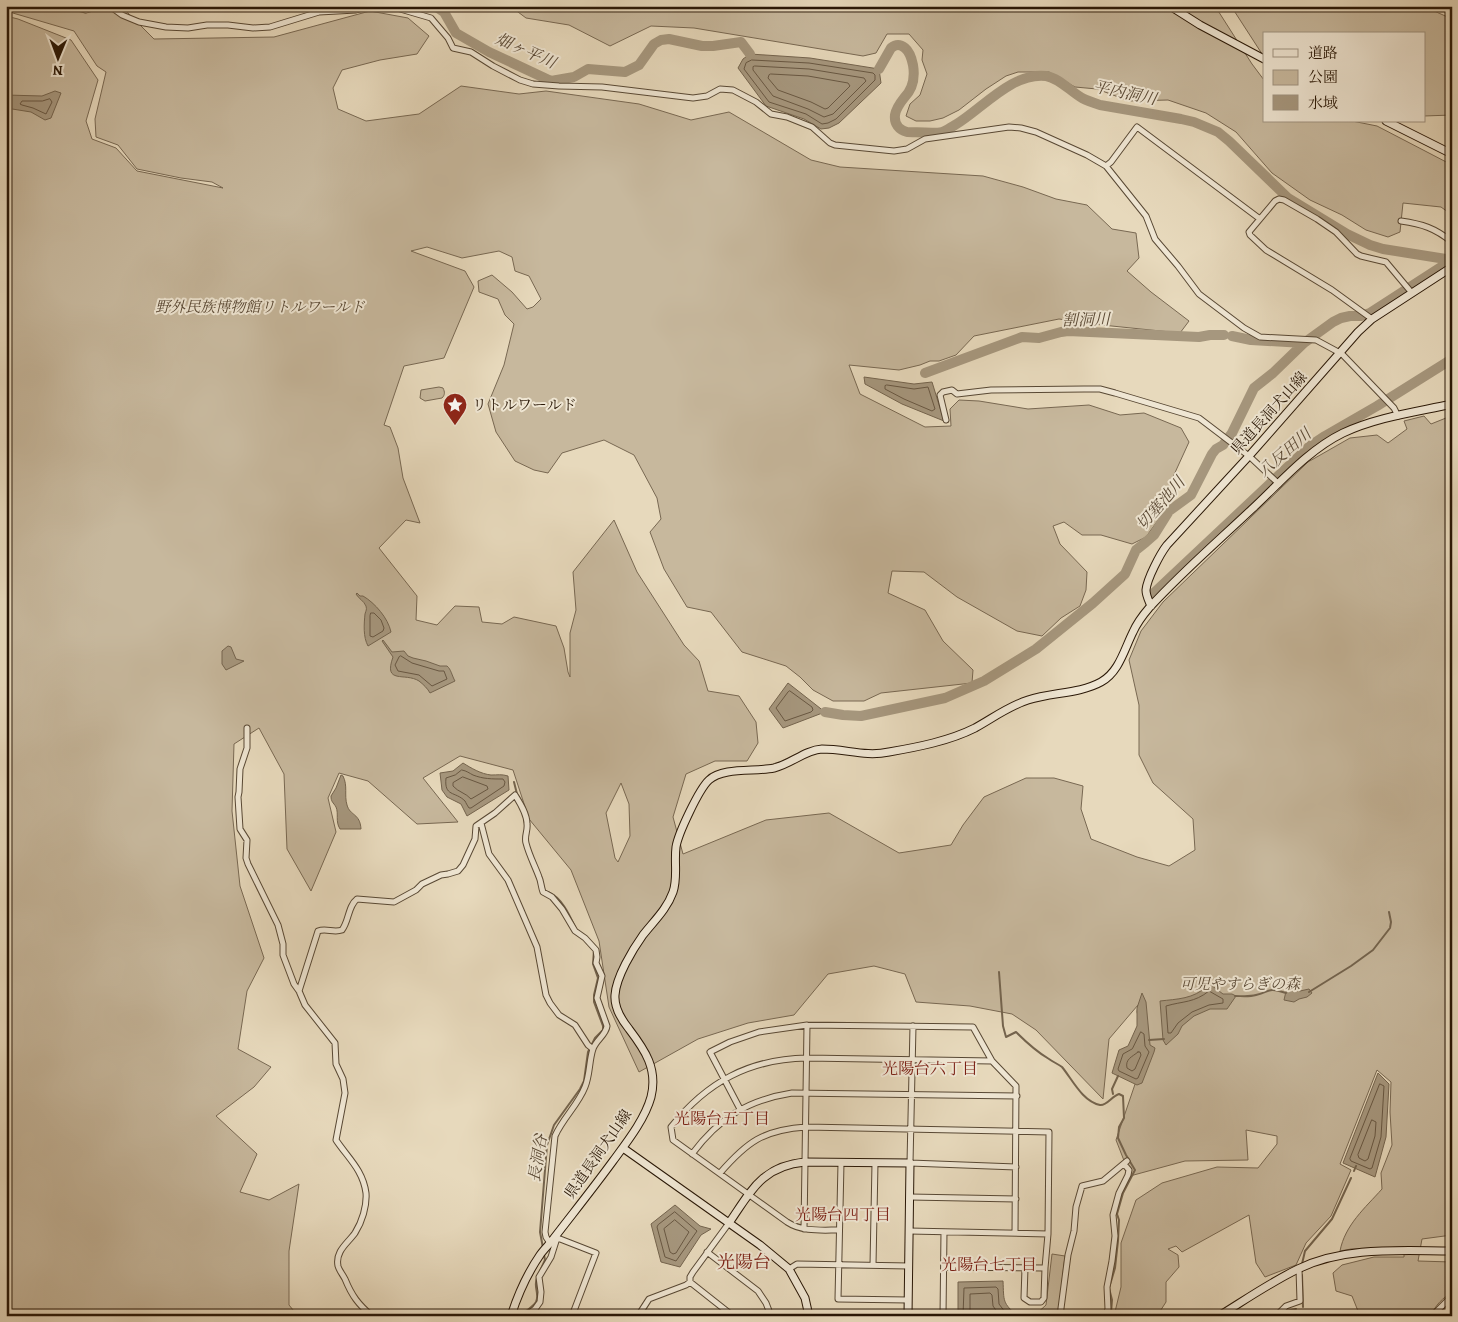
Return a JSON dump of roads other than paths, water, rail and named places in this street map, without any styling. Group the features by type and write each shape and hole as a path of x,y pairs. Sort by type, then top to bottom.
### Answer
{"main road":[{"path":"1170,6 1200,25 1263,58"},
{"path":"1388,122 1452,154"},
{"name":"県道長洞犬山線","path":"1151,606 1146,592 1147,586 1162,552 1358,332 1410,290 1452,267"},
{"name":"県道長洞犬山線","path":"510,1316 519,1291 531,1269 623,1148 650,1101 654,1081 651,1066 642,1048 618,1012 615,992 618,980 638,943 663,912 673,892 677,842 700,791 707,781 713,776 727,772 775,768 816,750 875,754 916,747 975,728 1016,704 1030,699 1097,684 1113,672 1134,629 1151,606 1312,453 1336,437 1365,424 1452,404"},
{"path":"623,1148 760,1245 789,1269 805,1298 809,1316"},
{"path":"729,1223 764,1177 776,1169 792,1163 910,1163 908,1316"},
{"path":"1219,1316 1298,1269 1341,1255 1366,1252 1452,1251"}],"street":[{"path":"78,6 78,8 86,10 100,6 111,7 122,15 139,22 166,27 188,28 214,25 253,28 270,27 319,12 356,10 370,6"},
{"path":"390,6 431,18 448,38 453,48 471,52 520,80 533,84 602,87 693,98 707,96 720,89 733,90 751,99 772,114 787,117 812,127 830,143 884,151 907,149 925,139 1009,127 1036,132 1059,141 1106,166 1146,216 1155,239 1199,294 1244,328 1260,337 1307,338 1316,340 1342,354 1394,408 1398,416"},
{"path":"1106,166 1137,127 1260,219"},
{"path":"1372,319 1305,272 1266,250 1250,235 1249,232 1275,201 1279,199 1284,200 1317,219 1336,232 1354,252 1361,256 1386,262 1410,290"},
{"path":"1401,221 1422,224 1452,242"},
{"path":"946,420 940,395 943,392 952,390 957,394 991,390 1100,390 1123,395 1198,418 1249,456 1279,483"},
{"path":"247,728 247,748 240,770 238,797 240,829 247,840 246,858 278,924 284,944 283,955 294,984 305,1005 335,1043 336,1064 343,1079 344,1093 336,1140 355,1163 361,1174 366,1194 360,1223 355,1233 342,1246 338,1267 358,1304 372,1316"},
{"path":"299,991 318,931 342,930 353,902 357,899 394,902 416,890 422,884 441,875 458,870 463,865 475,839 476,826 515,795 528,823 525,836 526,843 534,869 540,878 543,892 552,897 562,908 575,931 585,938 596,950 596,963 602,976 597,998 607,1026 606,1031 591,1047 586,1086 559,1126 555,1136 545,1232 550,1244 551,1257 539,1277 540,1302 535,1309 525,1316"},
{"path":"481,822 489,854 508,880 536,947 546,995 559,1016 575,1025 591,1047"},
{"path":"804,1229 807,1025"},
{"path":"740,1109 710,1052 730,1042 759,1032 807,1025 973,1027 992,1061 1016,1086 1015,1233"},
{"path":"913,1026 910,1163 1016,1168"},
{"path":"839,1230 804,1229 786,1222 672,1140 670,1127 702,1094 724,1078 764,1063 787,1058 992,1061"},
{"path":"692,1154 725,1118 740,1109 771,1096 792,1093 1017,1096"},
{"path":"720,1173 736,1154 749,1143 762,1136 785,1129 806,1126 1049,1132 1048,1234 1044,1298 1041,1302 1030,1302 1024,1298 1025,1268"},
{"path":"1060,1316 1068,1255 1074,1231 1076,1207 1082,1186 1103,1181 1126,1162 1129,1170 1113,1214 1115,1236 1107,1287 1108,1309 1105,1316"},
{"path":"841,1163 838,1299 908,1300"},
{"path":"874,1265 875,1163"},
{"path":"910,1197 1016,1199"},
{"path":"638,1316 649,1299 690,1282 690,1278 707,1252 729,1223"},
{"path":"909,1231 1048,1234"},
{"path":"943,1316 944,1232"},
{"path":"550,1244 596,1253 572,1316"},
{"path":"707,1252 758,1291 766,1303 771,1316"},
{"path":"789,1269 797,1264 909,1266"},
{"path":"944,1267 1045,1268"},
{"path":"1276,1316 1286,1306 1300,1301 1298,1269"},
{"path":"690,1282 733,1316"},
{"path":"1435,1316 1436,1312 1452,1296"}],"water":[{"path":"750,54 810,58 879,69 881,83 839,123 829,128 821,129 804,119 766,106 738,68 743,59"},
{"path":"55,91 61,93 51,118 45,120 31,112 6,108 6,95 42,96"},
{"path":"864,377 914,384 932,382 944,421 902,404 865,384"},
{"path":"357,593 368,599 380,611 387,621 391,632 368,646 364,630 366,607"},
{"path":"383,640 392,652 404,651 413,658 440,666 447,666 455,681 430,693 419,681 393,675 391,666 393,657"},
{"path":"228,646 231,647 236,659 244,661 226,670 222,664 222,651"},
{"path":"788,683 825,712 783,728 769,709"},
{"path":"463,763 484,773 508,776 509,790 467,816 461,804 447,797 442,790 440,773 453,771"},
{"path":"341,775 345,783 348,809 359,820 361,829 340,829 337,820 337,810 331,796"},
{"path":"1211,985 1223,994 1236,996 1227,1009 1210,1009 1194,1016 1182,1026 1178,1034 1166,1045 1163,1040 1160,1001 1191,996"},
{"path":"1287,987 1300,991 1309,989 1312,993 1294,1002 1284,1000"},
{"path":"1142,993 1146,1002 1150,1045 1155,1048 1142,1083 1137,1085 1112,1073 1119,1050 1128,1046 1137,1026 1137,1008"},
{"path":"1378,1073 1389,1084 1386,1137 1375,1177 1343,1163"},
{"path":"675,1205 700,1226 711,1229 701,1235 680,1267 661,1262 651,1224"},
{"path":"1003,1281 1006,1304 1018,1316 958,1316 958,1282"}],"waterway":[{"name":"畑ヶ平川","path":"435,6 444,12 456,33 489,52 551,81 574,77 588,69 625,72 639,65 654,44 661,40 669,39 702,46 741,42 750,54"},
{"name":"平内洞川","path":"879,69 891,48 898,45 907,50 914,69 913,83 898,106 895,115 896,124 904,131 939,133 955,125 1009,86 1033,76 1051,77 1082,98 1100,105 1181,119 1218,132 1288,198 1347,234 1370,245 1383,249 1452,260"},
{"name":"切塞池川","path":"825,712 861,716 945,698 984,681 1036,649 1093,603 1125,574 1136,550 1154,535 1169,511 1191,495 1212,454 1223,445 1232,433 1254,388 1273,373 1304,343 1333,322 1341,318 1370,313 1452,260"},
{"name":"割洞川","path":"925,373 1022,337 1039,338 1068,331 1199,337 1224,335"},
{"name":"割洞川","path":"1232,336 1251,340 1304,343"},
{"name":"八反田川","path":"1154,593 1310,446 1452,359"},
{"name":"長洞谷","path":"514,782 517,794"},
{"name":"長洞谷","path":"548,892 561,902 575,927"},
{"path":"1309,992 1373,950 1390,928 1389,912"},
{"name":"長洞谷","path":"543,1248 540,1232 547,1145 554,1125 584,1081 588,1052 595,1038 603,1030 594,1002 598,978 593,964 594,950"},
{"path":"999,972 1003,1026 1006,1037 1016,1032 1036,1050 1062,1067 1078,1089 1094,1103 1103,1105 1116,1095 1123,1096 1124,1118 1119,1127 1118,1138 1135,1170 1123,1193 1117,1214 1119,1220 1118,1241 1115,1268 1109,1288 1112,1300 1110,1316"},
{"path":"1235,996 1253,996 1270,990 1286,993"},
{"path":"1149,1040 1164,1039"},
{"path":"1113,1094 1112,1089 1118,1076"},
{"path":"1354,1171 1356,1166"},
{"path":"1302,1264 1305,1251 1332,1219 1351,1178"},
{"name":"長洞谷","path":"540,1271 545,1260 544,1255"},
{"path":"1302,1275 1303,1307"},
{"name":"長洞谷","path":"520,1316 536,1302 537,1278"},
{"path":"1280,1316 1286,1311 1296,1309"}],"place":[{"name":"リトルワールド","path":"455,426"}],"district":[{"name":"光陽台六丁目","path":"930,1068"},
{"name":"光陽台五丁目","path":"722,1118"},
{"name":"光陽台四丁目","path":"843,1214"},
{"name":"光陽台","path":"744,1262"},
{"name":"光陽台七丁目","path":"989,1264"}],"park label":[{"name":"野外民族博物館リトルワールド","path":"260,307"},
{"name":"可児やすらぎの森","path":"1240,984"}]}
